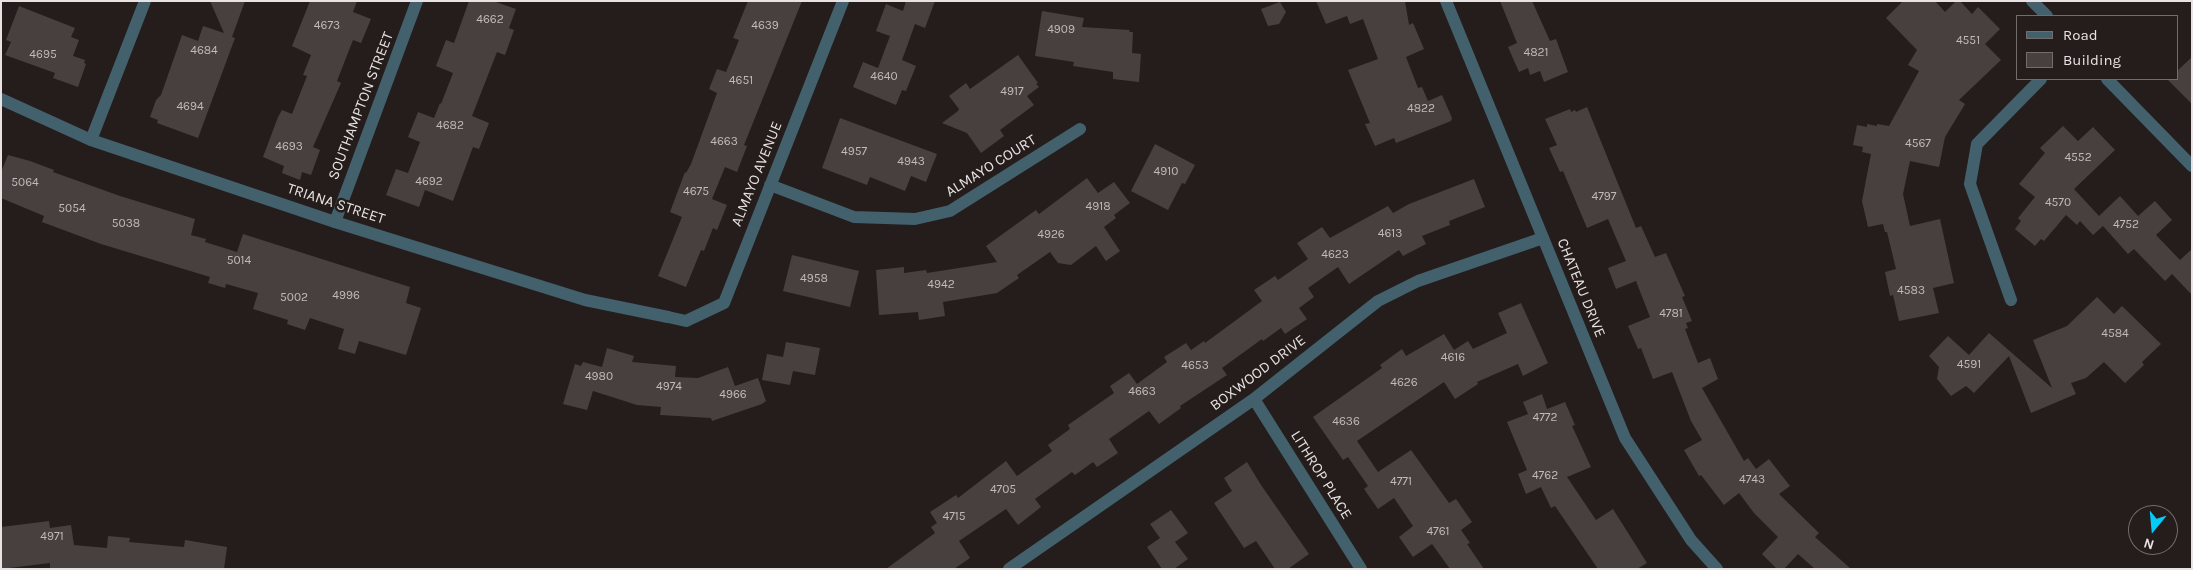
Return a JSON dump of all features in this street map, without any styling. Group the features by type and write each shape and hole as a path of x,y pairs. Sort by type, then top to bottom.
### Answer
{"street":[{"path":"91,140 145,1"},
{"name":"SOUTHAMPTON STREET","path":"335,222 417,1"},
{"name":"ALMAYO AVENUE","path":"668,317 686,321 724,303 843,1"},
{"name":"CHATEAU DRIVE","path":"1446,1 1625,438 1691,540 1717,569"},
{"path":"2032,1 2046,15"},
{"path":"2011,300 1970,184 1977,144 2040,80"},
{"path":"2108,80 2192,166"},
{"name":"TRIANA STREET","path":"1,99 91,140 335,222 585,300 668,317"},
{"name":"ALMAYO COURT","path":"770,185 854,217 915,219 950,211 1080,129"},
{"name":"BOXWOOD DRIVE","path":"1009,569 1254,399 1378,301 1418,281 1543,238"},
{"name":"LITHROP PLACE","path":"1254,399 1361,569"}],"building":[{"path":"210,1 245,1 232,37 235,38 198,138 157,123 158,120 150,117 156,100 161,95 182,35 198,41 203,26 224,33"},
{"path":"310,1 357,1 353,12 371,19 361,43 353,40 337,81 341,83 313,147 320,150 311,175 302,172 300,180 282,173 284,166 263,157 278,117 282,110 292,114 307,76 303,75 311,55 292,46"},
{"path":"469,1 493,1 516,9 509,28 514,30 505,55 497,52 472,116 489,123 479,149 473,147 453,201 425,190 419,207 386,195 396,169 408,173 420,142 408,137 418,112 434,118 441,104 453,73 436,66 446,40 454,43"},
{"path":"748,1 802,1 744,145 747,146 737,172 725,167 712,199 727,205 717,230 713,228 704,251 701,250 686,287 658,276 682,217 670,212 685,172 691,164 717,93 709,89 717,69 726,72 739,40 733,38"},
{"path":"906,1 935,1 925,28 915,24 902,60 916,66 906,91 902,90 896,105 853,87 863,62 878,68 890,36 876,31 886,4 903,11"},
{"path":"1316,1 1405,1 1409,25 1413,23 1424,49 1406,57 1418,88 1422,87 1428,101 1442,95 1452,118 1451,121 1396,143 1394,138 1375,146 1365,124 1370,123 1348,70 1378,59 1363,19 1350,24 1347,16 1326,24"},
{"path":"1500,1 1532,1 1550,41 1556,39 1568,72 1544,82 1540,71 1530,75 1528,68 1519,72 1508,47 1517,43"},
{"path":"1903,1 1935,1 1945,12 1956,1 1960,1 1972,14 1978,7 2000,29 1985,44 2001,60 1959,100 1965,104 1945,137 1939,167 1910,161 1903,194 1910,226 1940,219 1954,283 1933,288 1939,313 1899,321 1893,295 1890,296 1885,272 1896,269 1887,232 1885,232 1883,224 1868,227 1862,201 1871,154 1862,152 1863,147 1853,145 1857,125 1867,127 1867,124 1889,126 1919,71 1908,65 1917,50 1886,18"},
{"path":"1280,2 1286,12 1279,24 1268,26 1261,9"},
{"path":"19,6 75,28 71,37 79,40 73,56 85,60 84,63 86,64 78,87 53,78 55,73 5,55 11,42 6,40"},
{"path":"1042,11 1084,18 1082,27 1130,30 1129,32 1133,32 1132,53 1141,54 1139,82 1113,79 1113,72 1073,66 1074,62 1035,56"},
{"path":"1018,55 1038,83 1036,84 1039,87 1027,96 1034,105 1000,130 1004,136 981,153 967,133 942,123 959,109 949,96 966,83 970,89"},
{"path":"2192,57 2192,104 2168,80 2178,80 2178,70"},
{"path":"1587,107 1636,228 1641,226 1655,257 1666,253 1685,296 1682,297 1692,321 1686,323 1688,328 1685,329 1698,363 1710,358 1718,379 1702,388 1744,461 1748,458 1756,469 1769,459 1790,486 1779,494 1819,533 1815,537 1851,569 1815,569 1798,554 1784,569 1777,569 1762,554 1778,537 1754,513 1739,493 1724,505 1701,475 1699,476 1684,450 1702,440 1691,421 1672,372 1653,379 1641,348 1638,349 1628,326 1650,317 1636,281 1616,289 1608,268 1626,261 1608,219 1587,228 1563,171 1560,172 1549,148 1557,145 1545,119 1570,109 1571,112 1575,110 1576,112"},
{"path":"840,118 937,154 926,182 911,176 905,191 870,177 867,185 822,168"},
{"path":"2063,126 2078,141 2093,127 2115,150 2074,189 2099,216 2120,196 2138,216 2155,201 2172,220 2156,235 2180,260 2192,249 2192,295 2172,274 2165,281 2134,249 2128,254 2103,226 2093,235 2080,221 2077,225 2066,215 2044,241 2041,239 2035,246 2015,229 2021,221 2018,218 2035,197 2019,184 2045,153 2040,148"},
{"path":"1155,144 1195,165 1185,184 1182,183 1168,210 1131,191"},
{"path":"8,155 30,161 54,170 53,172 120,196 195,219 191,235 206,239 205,242 237,252 243,234 410,287 406,303 421,308 406,355 359,341 355,354 338,349 344,329 310,318 305,330 287,324 288,320 253,309 258,293 226,284 225,288 208,283 210,277 101,244 42,222 44,216 1,198 1,172"},
{"path":"1087,178 1098,193 1114,182 1130,203 1114,215 1116,218 1104,227 1120,251 1106,261 1096,246 1071,265 1058,263 1050,252 1017,275 1019,278 997,293 943,302 945,316 919,320 918,312 879,315 876,270 904,267 904,273 926,270 927,273 997,262 986,246 1036,210 1039,214"},
{"path":"1474,179 1485,207 1449,221 1450,225 1422,236 1426,244 1403,256 1399,250 1349,284 1338,267 1308,288 1314,297 1299,308 1307,319 1285,334 1281,328 1263,341 1262,339 1222,368 1227,375 1180,406 1181,408 1159,424 1149,411 1109,439 1118,453 1097,467 1093,462 1075,475 1072,472 1035,499 1041,507 1018,525 1006,509 959,541 970,558 954,569 886,569 935,533 931,527 937,523 930,512 956,495 958,498 1006,461 1017,476 1052,451 1048,445 1070,429 1068,425 1114,393 1110,386 1129,373 1137,384 1167,362 1164,357 1186,343 1191,350 1204,341 1205,343 1262,301 1254,290 1275,276 1278,280 1308,259 1297,243 1322,227 1330,238 1388,206 1393,213 1409,204"},
{"path":"792,255 859,271 850,307 783,291"},
{"path":"2097,297 2114,314 2122,306 2161,344 2142,362 2144,365 2125,383 2104,362 2086,378 2071,383 2076,394 2031,413 2009,356 1974,393 1966,386 1951,396 1937,379 1939,367 1929,356 1948,336 1969,355 1989,333 2052,388 2033,340 2067,326"},
{"path":"1521,303 1548,363 1523,376 1518,364 1477,382 1478,384 1455,399 1444,382 1357,441 1378,472 1411,450 1449,503 1456,499 1472,522 1461,530 1470,543 1467,544 1484,569 1450,569 1432,544 1413,557 1399,537 1413,526 1394,498 1378,509 1364,489 1368,486 1348,457 1343,460 1313,417 1382,368 1380,365 1402,349 1406,356 1444,334 1454,350 1468,341 1473,349 1507,333 1498,313"},
{"path":"786,342 820,348 815,375 793,371 790,385 762,380 767,354 783,357"},
{"path":"607,348 634,356 632,362 676,366 675,377 698,378 728,367 735,386 758,378 766,401 712,421 711,418 660,415 661,407 637,405 593,391 587,410 563,404 575,364 581,366 583,362 602,367"},
{"path":"1542,394 1547,409 1565,402 1575,425 1572,426 1591,467 1567,477 1596,520 1613,509 1647,563 1637,569 1598,569 1555,506 1551,508 1541,487 1526,494 1518,474 1527,470 1507,422 1528,414 1523,402"},
{"path":"1247,462 1309,554 1288,569 1275,569 1256,541 1244,548 1214,503 1232,491 1224,478"},
{"path":"1171,510 1188,533 1175,542 1188,559 1174,569 1162,569 1147,547 1160,538 1150,524"},
{"path":"49,521 50,528 71,525 74,545 107,548 108,536 130,538 129,542 184,547 185,540 227,547 224,569 50,569 50,563 1,569 1,527"}]}
